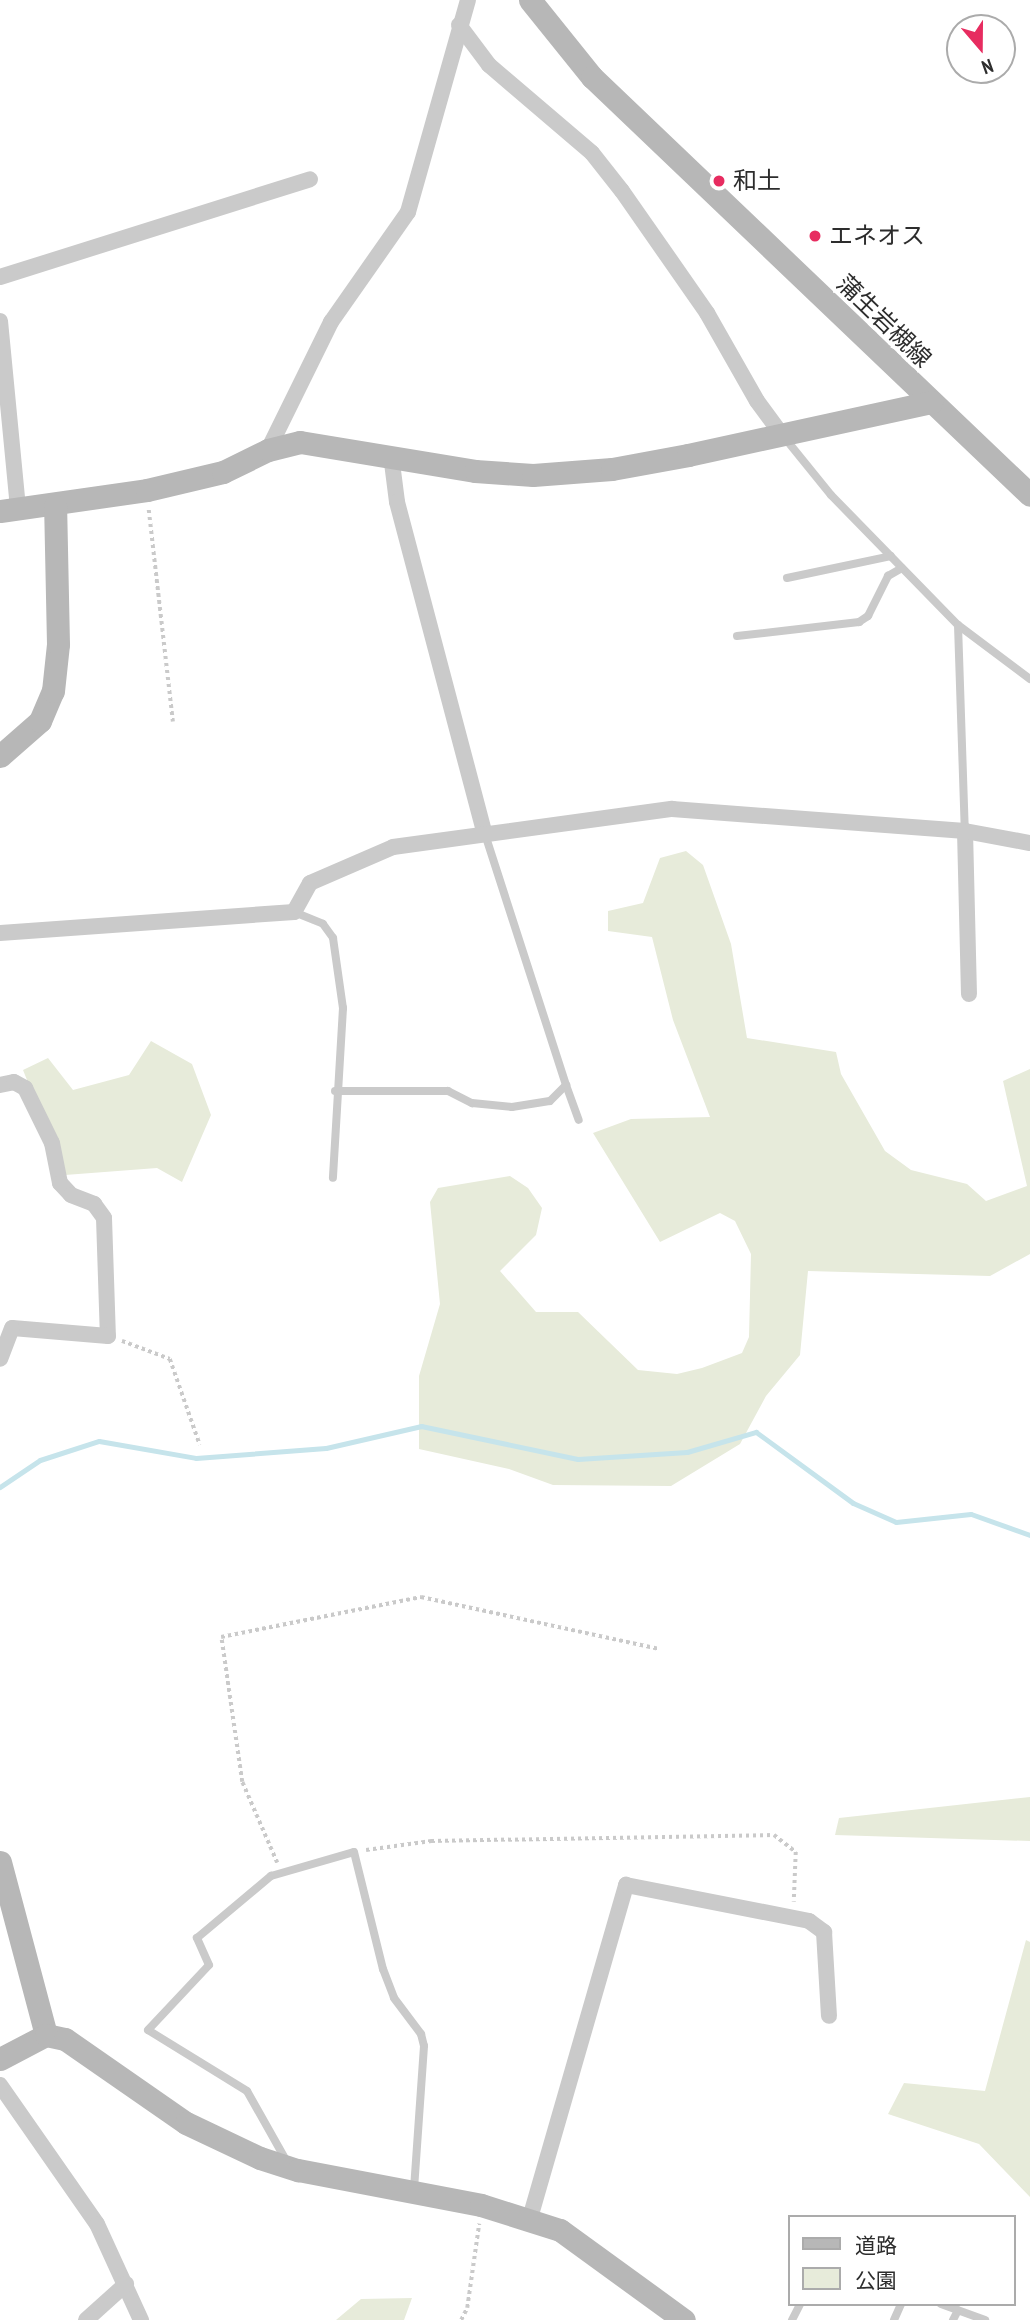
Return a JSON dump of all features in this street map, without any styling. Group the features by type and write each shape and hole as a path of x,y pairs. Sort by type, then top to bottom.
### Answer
{"street":[{"path":"268,450 331,322 408,212 468,0"},
{"name":"蒲生岩槻線","path":"530,0 592,77 1030,495"},
{"path":"459,26 489,65 592,153 622,191 782,435"},
{"path":"0,277 310,179"},
{"path":"0,321 9,510 55,506 147,490 223,472 268,450 300,442 475,471 533,475 612,469 931,402"},
{"path":"391,455 397,502 484,832"},
{"path":"1006,472 1030,478"},
{"path":"0,756 40,721 52,691 58,644 55,506"},
{"path":"0,933 294,912 310,883 352,861 393,846 672,809 965,831 1030,843"},
{"path":"965,831 969,995"},
{"path":"0,1085 14,1082 25,1088 52,1143 60,1182 71,1195 94,1204 104,1218 108,1336 12,1328 0,1359"},
{"path":"0,1862 46,2035"},
{"path":"530,2218 626,1885 809,1921 824,1932 829,2017"},
{"path":"1,2056 46,2035 65,2039 186,2123 260,2158 290,2168 481,2205 530,2218 589,2249 684,2320"},
{"path":"0,2085 97,2224 141,2320"},
{"path":"86,2320 126,2284"}],"lane":[{"path":"782,435 902,568 958,625 1030,679"},
{"path":"787,578 891,556"},
{"path":"737,636 859,622 868,616 888,576 902,568"},
{"path":"958,625 965,831"},
{"path":"484,832 579,1120"},
{"path":"294,912 323,925 333,938 344,1024 335,1091 332,1178"},
{"path":"335,1091 448,1091 472,1103 512,1107 550,1101 566,1085"},
{"path":"290,2168 247,2091 148,2030 209,1965 197,1938 281,1871 354,1852 390,1988 405,2017 421,2034 424,2046 414,2192"},
{"path":"947,2306 985,2320"},
{"path":"953,2320 958,2310"}],"path":[{"path":"147,490 173,722"},
{"path":"108,1336 170,1359 200,1445"},
{"path":"281,1871 242,1782 221,1637 421,1597 659,1649"},
{"path":"354,1852 431,1841 774,1835 796,1852 793,1918"},
{"path":"461,2320 467,2308 481,2205"}],"green space":[{"path":"686,851 703,865 731,944 747,1038 836,1052 841,1074 885,1151 911,1170 967,1184 986,1201 1027,1186 1003,1081 1030,1069 1030,1254 990,1276 808,1271 800,1355 766,1396 740,1444 671,1486 553,1485 509,1469 419,1449 419,1376 440,1304 430,1202 438,1188 510,1176 528,1188 542,1208 536,1235 500,1271 536,1312 578,1312 638,1370 677,1374 742,1353 749,1337 751,1254 735,1221 720,1213 660,1242 593,1133 631,1119 710,1117 673,1020 652,937 608,931 608,911 643,903 660,858"},
{"path":"151,1041 192,1064 211,1115 182,1182 157,1168 65,1175 23,1070 48,1058 73,1090 129,1075"},
{"path":"1030,1797 1030,1841 835,1835 839,1818"},
{"path":"1026,1940 1030,1942 1030,2197 979,2144 888,2114 904,2083 985,2091"},
{"path":"412,2298 404,2320 336,2320 361,2299"}],"waterway":[{"path":"0,1487 40,1460 99,1441 196,1458 326,1448 421,1426 578,1459 687,1452 756,1432 853,1503 896,1522 971,1514 1030,1535"}],"place":[{"name":"和土","path":"719,181"},
{"name":"エネオス","path":"815,236"}]}
